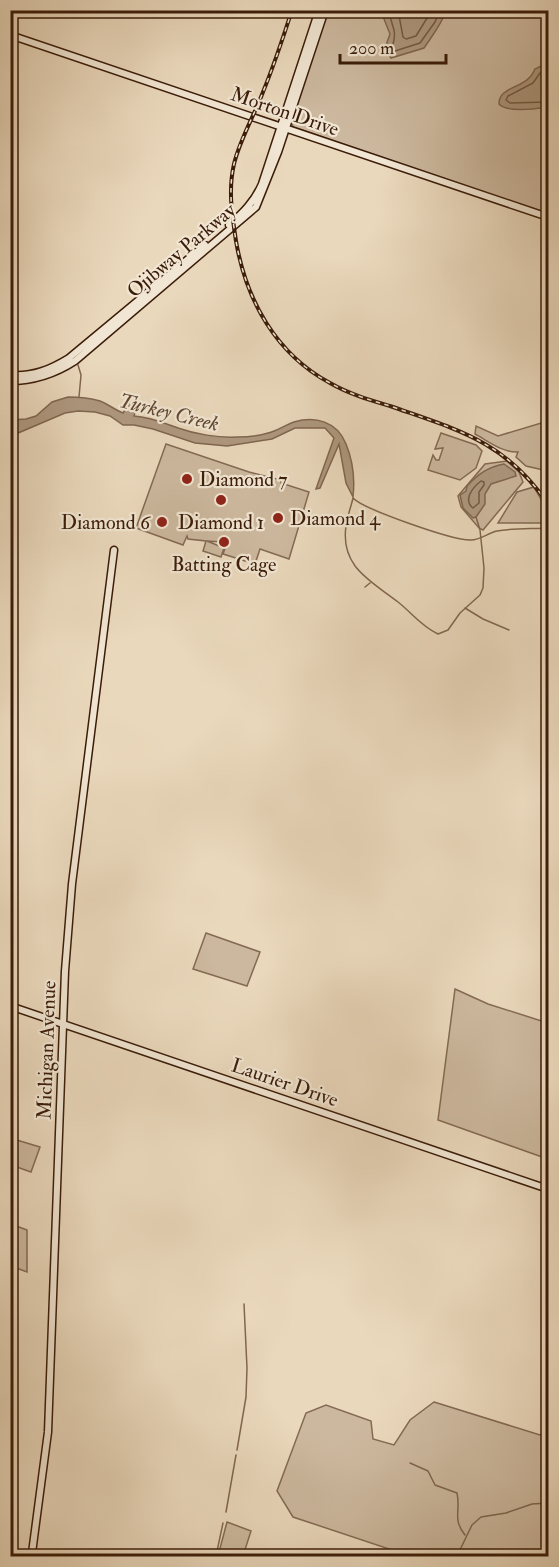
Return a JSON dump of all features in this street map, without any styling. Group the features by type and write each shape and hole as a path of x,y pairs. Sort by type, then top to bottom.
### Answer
{"street":[{"name":"Ojibway Parkway","path":"10,381 25,381 44,376 75,361 250,214 261,199 319,10"},
{"name":"Ojibway Parkway","path":"10,375 37,373 52,368 69,358 247,209 262,184 325,10"},
{"name":"Morton Drive","path":"10,35 549,217"},
{"name":"Michigan Avenue","path":"32,1553 48,1432 63,1024 72,884 114,550"},
{"name":"Laurier Drive","path":"10,1006 549,1189"}],"shaded area":[{"path":"328,11 548,11 548,214 293,127 291,120"},
{"path":"548,421 548,471 526,466 516,457 518,452 501,449 475,434 476,426 498,436"},
{"path":"441,433 476,445 482,451 476,468 460,480 428,470 433,455 436,460 439,460 443,448 435,449"},
{"path":"166,444 249,472 281,480 281,483 309,492 289,559 260,549 255,564 223,554 227,543 225,547 221,545 222,542 207,541 224,548 221,557 203,551 206,541 188,539 187,536 183,545 136,528"},
{"path":"507,461 519,472 523,482 483,530 461,507 458,496 485,464"},
{"path":"534,487 548,512 548,521 544,523 498,523 517,492"},
{"path":"206,933 260,952 247,986 193,969"},
{"path":"455,989 488,1004 548,1023 548,1137 546,1137 542,1157 438,1120"},
{"path":"10,1138 40,1147 31,1172 11,1165"},
{"path":"11,1224 27,1230 27,1272 11,1266"},
{"path":"434,1402 540,1435 548,1431 548,1556 410,1556 293,1517 277,1491 306,1413 326,1405 371,1421 373,1439 394,1445 410,1420"},
{"path":"227,1522 251,1531 243,1556 218,1556"}],"water":[{"path":"385,10 446,11 424,48 391,58 385,48 390,34 384,19"},
{"path":"543,65 548,67 548,107 508,109 499,104 502,94 526,81 535,69"},
{"name":"Turkey Creek","path":"68,397 100,401 123,413 130,402 135,401 137,406 134,416 214,436 261,435 302,420 324,422 337,430 346,444 353,470 353,497 346,483 339,444 320,488 316,489 334,438 325,428 295,428 272,439 227,446 195,443 153,429 123,425 110,416 78,411 65,413 11,436 11,420 36,416 52,402"},
{"path":"504,464 515,472 516,476 491,484 485,494 485,504 473,518 463,508 460,495 479,475 488,469"}],"waterway":[{"path":"78,365 81,375 79,397"},
{"path":"10,431 12,455 10,460"},
{"name":"Turkey Creek","path":"353,498 390,516 461,539 474,540 503,530 548,528"},
{"path":"353,498 345,540 353,563 368,580 438,634 448,630 460,613 480,595 483,588 484,568 480,530 476,517"},
{"path":"365,587 370,583"},
{"path":"465,608 509,630"},
{"path":"237,1450 246,1397 244,1304"},
{"path":"226,1512 236,1455"},
{"path":"410,1463 428,1471 435,1485 457,1493 458,1519 465,1535"},
{"path":"457,1556 472,1525 481,1517 506,1513 532,1504 548,1503"},
{"path":"216,1556 223,1523"}],"railway":[{"path":"292,10 267,82 240,146 232,174 231,202 236,241 247,284 256,304 279,341 311,371 352,394 459,431 478,440 515,465 548,504"}],"place":[{"name":"Diamond 7","path":"187,479"},
{"name":"Diamond 1","path":"221,500"},
{"name":"Diamond 4","path":"278,518"},
{"name":"Diamond 6","path":"162,522"},
{"name":"Batting Cage","path":"224,542"}]}
